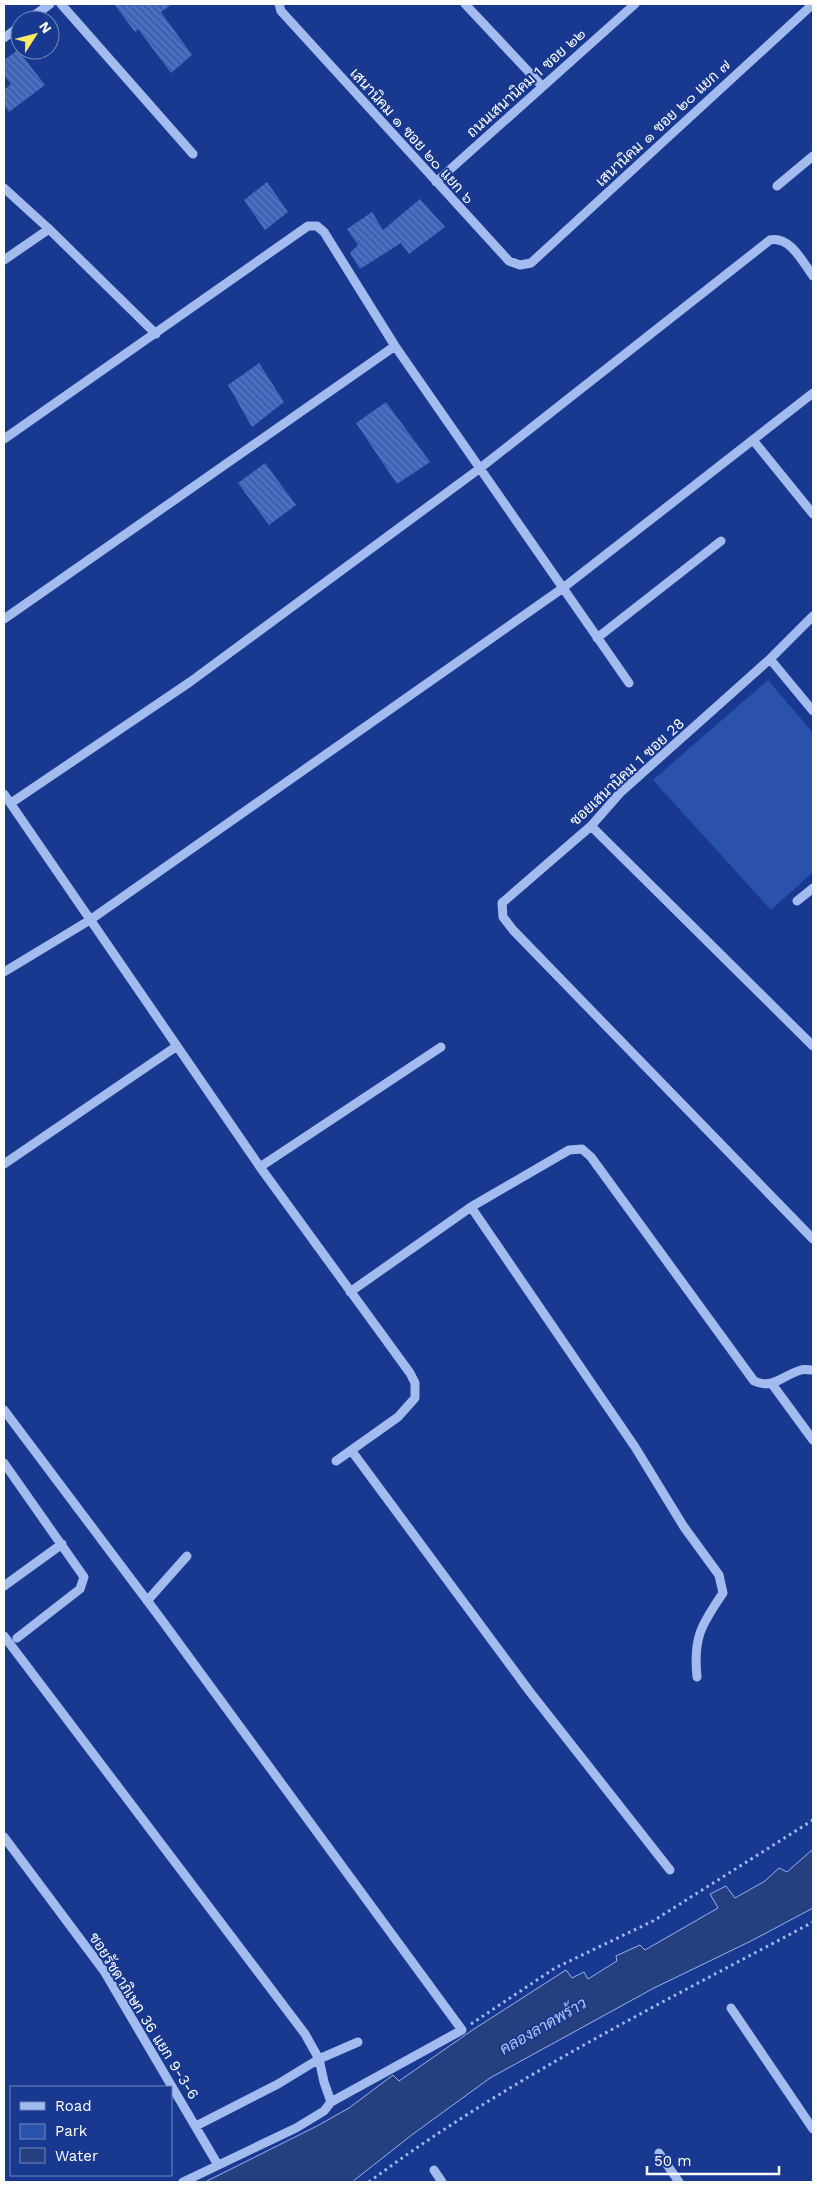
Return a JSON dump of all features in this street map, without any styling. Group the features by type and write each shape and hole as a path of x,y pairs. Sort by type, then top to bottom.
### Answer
{"street":[{"path":"61,4 193,154"},
{"path":"465,4 542,86"},
{"name":"ถนนเสนานิคม 1 ซอย ๒๒","path":"436,182 635,4"},
{"name":"เสนานิคม ๑ ซอย ๒๐ แยก ๗","path":"532,263 813,4"},
{"name":"เสนานิคม ๑ ซอย ๒๐ แยก ๖","path":"280,8 509,261 520,265 532,263"},
{"path":"777,186 813,156"},
{"path":"4,188 50,229 156,334"},
{"path":"4,439 308,226 316,226 324,232 395,346 629,683"},
{"path":"4,260 50,229"},
{"path":"11,804 190,682 479,469 770,240 778,238 787,242 813,276"},
{"path":"4,619 395,346"},
{"path":"4,972 90,920 562,588 813,393"},
{"path":"753,440 813,514"},
{"path":"597,638 721,541"},
{"name":"ซอยเสนานิคม 1 ซอย 28","path":"813,616 770,659 620,793 591,826 502,903 503,917 513,930 813,1239"},
{"path":"770,659 813,711"},
{"path":"4,794 260,1167 410,1373 414,1383 415,1398 398,1417 336,1461"},
{"path":"591,826 813,1046"},
{"path":"797,901 813,888"},
{"path":"4,1164 177,1046"},
{"path":"260,1167 441,1047"},
{"path":"350,1292 471,1207 569,1150 582,1149 591,1157 754,1381 762,1385 772,1384 802,1369 813,1370"},
{"path":"471,1207 635,1447 684,1527 719,1575 723,1593 704,1621 695,1652 697,1677"},
{"path":"772,1384 813,1440"},
{"path":"4,1410 147,1600 462,2030 332,2102 324,2111 296,2128 183,2182"},
{"path":"351,1450 530,1692 670,1870"},
{"path":"4,1464 84,1577 80,1589 17,1638"},
{"path":"4,1586 62,1544"},
{"path":"147,1600 187,1556"},
{"path":"4,1636 305,2034 320,2059 324,2082 332,2102"},
{"name":"ซอยรัชดาภิเษก 36 แยก 9-3-6","path":"4,1837 104,1971 218,2165"},
{"path":"731,2008 813,2129"},
{"path":"196,2126 278,2084 320,2059 358,2042"},
{"path":"659,2152 679,2182"},
{"path":"434,2170 442,2182"}],"path":[{"path":"462,2030 556,1968 653,1922 813,1820"},
{"path":"369,2182 415,2148 575,2049 813,1922"}],"green space":[{"path":"768,680 813,733 813,872 771,910 653,780"}],"water":[{"name":"คลองลาดพร้าว","path":"813,1849 813,1908 751,1941 654,1988 490,2078 413,2134 352,2182 205,2182 349,2108 393,2075 399,2081 474,2029 566,1970 572,1978 584,1972 588,1979 617,1961 616,1956 640,1945 645,1950 718,1908 710,1894 726,1886 735,1898 765,1881 779,1868 787,1872"}],"building":[{"path":"114,4 172,4 161,12 192,55 171,73 138,29 135,32"},
{"path":"10,56 10,60 26,60 45,85 9,112 4,105 4,90 11,84 4,75 4,60"},
{"path":"267,182 288,212 265,230 244,200"},
{"path":"420,199 445,227 409,254 401,243 360,269 350,253 358,245 347,229 372,212 383,230"},
{"path":"259,363 284,402 252,427 228,385"},
{"path":"386,402 430,462 397,484 356,423"},
{"path":"265,463 296,505 269,525 238,483"}]}
